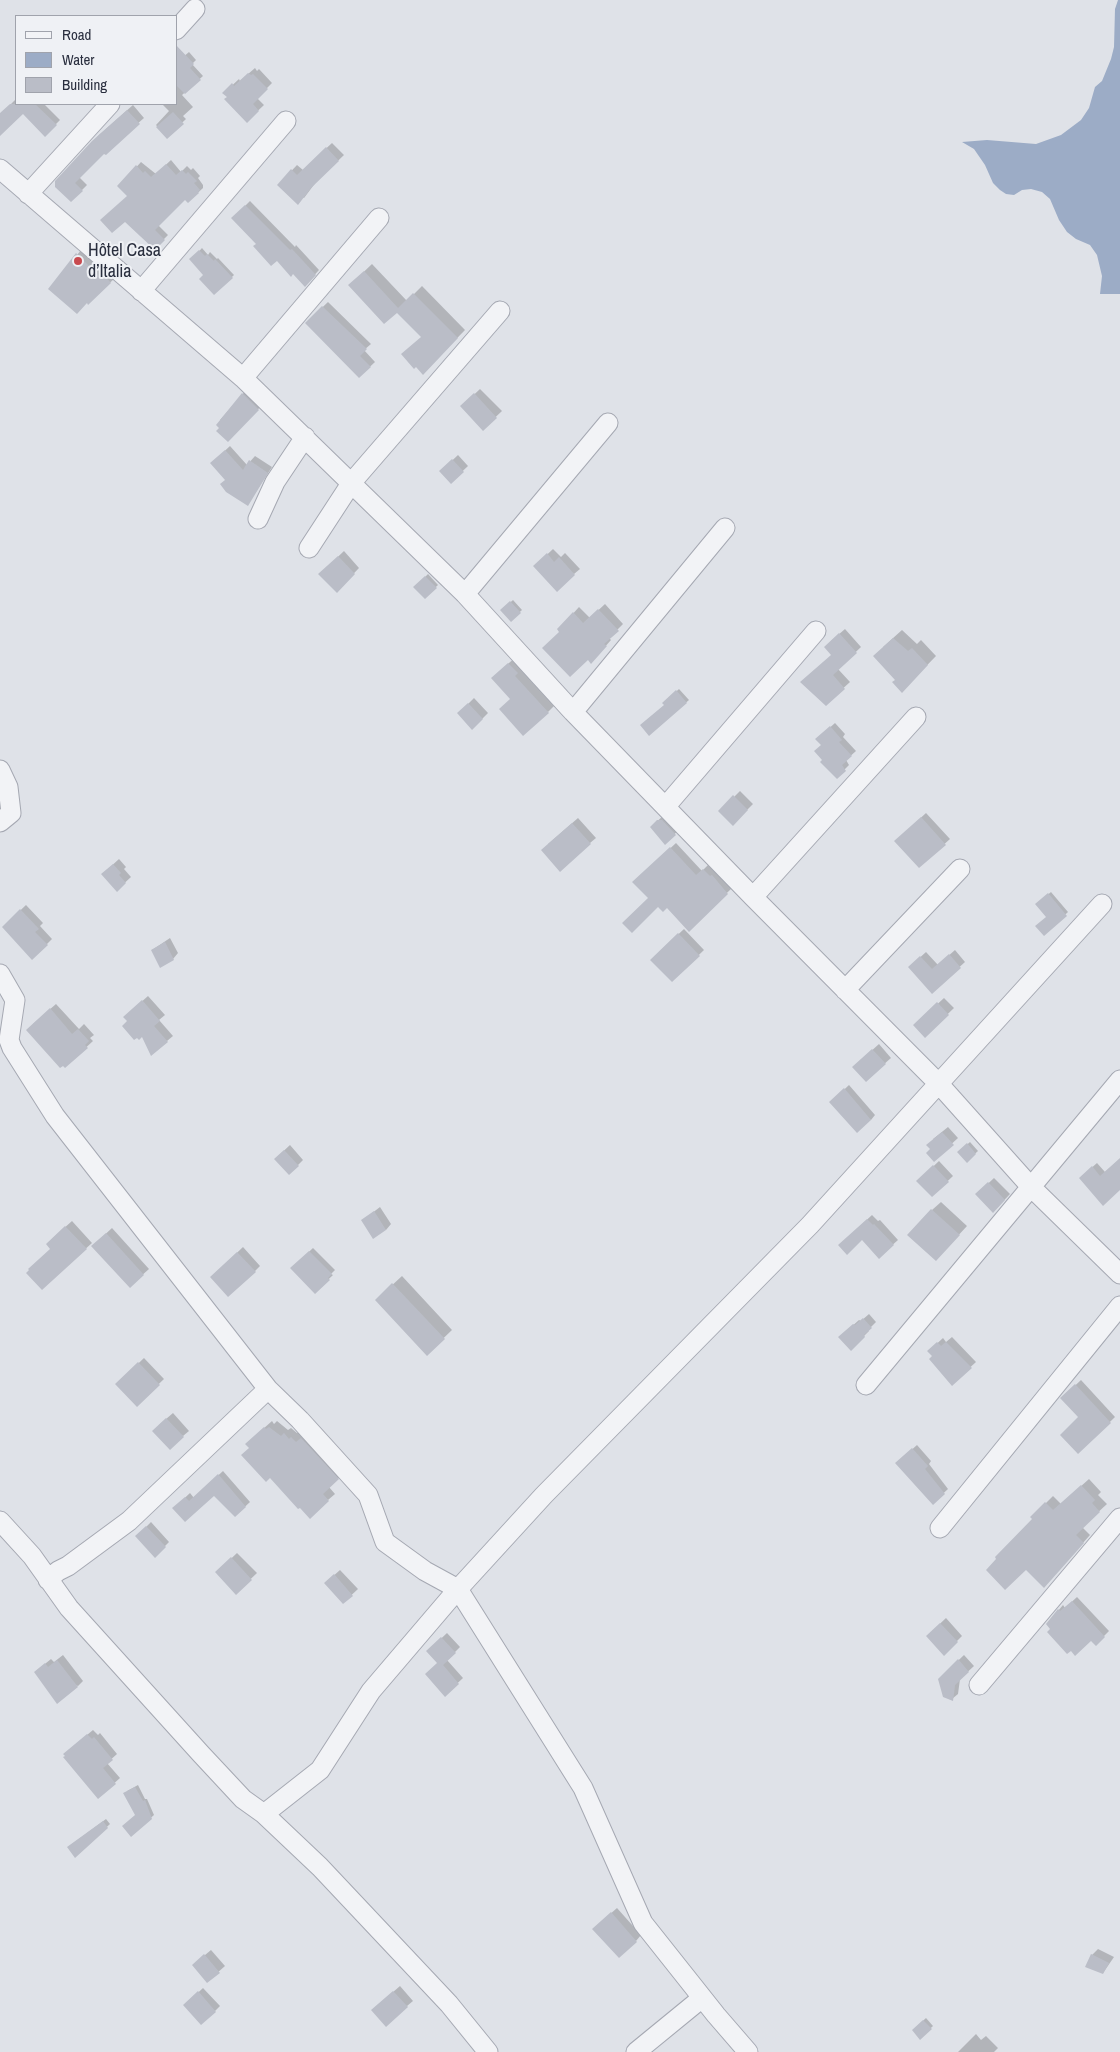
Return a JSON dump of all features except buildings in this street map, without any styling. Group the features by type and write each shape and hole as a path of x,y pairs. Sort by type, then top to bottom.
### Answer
{"street":[{"path":"178,28 195,9"},
{"path":"28,194 109,105"},
{"path":"142,291 286,121"},
{"path":"0,169 243,378 352,482 465,594 573,712 938,1084 1032,1187 1120,1274"},
{"path":"243,378 379,218"},
{"path":"309,548 352,482 500,311"},
{"path":"465,594 608,423"},
{"path":"258,520 275,482 305,437"},
{"path":"573,712 726,528"},
{"path":"666,806 816,631"},
{"path":"753,897 916,718"},
{"path":"0,770 8,787 11,813 0,822"},
{"path":"845,990 960,869"},
{"path":"264,1814 320,1770 371,1691 458,1589 544,1496 810,1225 1102,904"},
{"path":"0,974 15,1000 9,1040 12,1048 55,1116 268,1389 300,1420 368,1496 384,1542 425,1571 458,1589 583,1788 643,1923 702,1998 748,2052"},
{"path":"866,1385 1120,1080"},
{"path":"940,1528 1120,1306"},
{"path":"48,1580 58,1570 68,1566 129,1520 268,1389"},
{"path":"979,1685 1120,1518"},
{"path":"0,1521 32,1556 70,1608 201,1754 244,1799 264,1814 320,1867 449,2004 488,2052"},
{"path":"636,2052 702,1998"}],"water":[{"path":"1118,0 1120,0 1120,294 1100,294 1102,276 1097,255 1090,245 1076,239 1067,232 1059,220 1050,199 1042,192 1031,189 1022,190 1014,195 1006,194 993,183 985,165 974,149 962,142 987,140 1036,144 1061,135 1081,120 1089,108 1095,87 1102,81 1111,59 1114,47 1115,9"}],"place":[{"name":"Hôtel Casa d’Italia","path":"78,261"}]}
